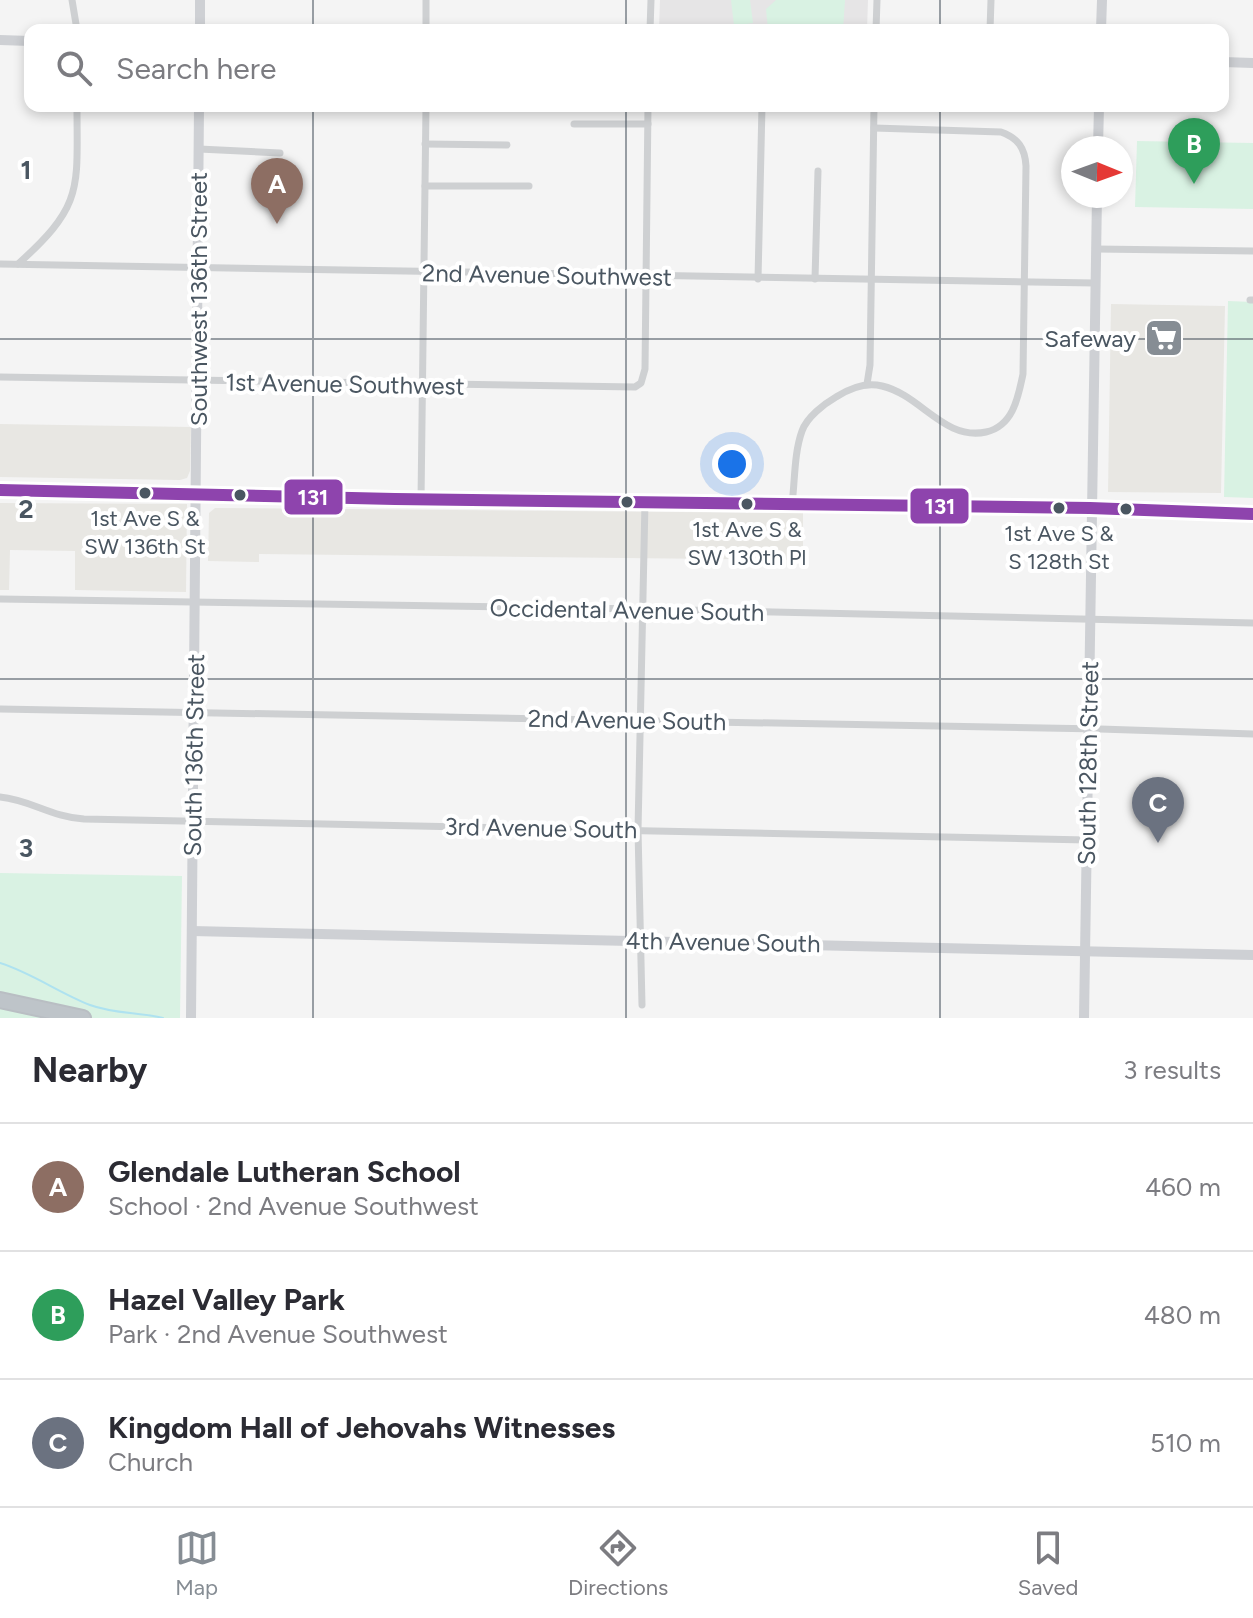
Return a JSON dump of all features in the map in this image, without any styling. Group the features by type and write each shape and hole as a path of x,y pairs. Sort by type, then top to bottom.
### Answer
{"highway":[{"path":"0,1000 83,1018"}],"main road":[{"path":"200,0 200,24"},
{"path":"1101,24 1102,0"},
{"path":"0,40 24,41"},
{"path":"1229,62 1253,63"},
{"name":"Southwest 136th Street","path":"198,493 199,112"},
{"path":"1098,136 1099,112"},
{"name":"South 128th Street","path":"1084,1018 1097,208"},
{"path":"0,490 421,500 1090,508 1253,514"},
{"name":"South 136th Street","path":"191,1012 198,493"},
{"name":"4th Avenue South","path":"192,931 1253,955"}],"street":[{"path":"72,0 76,24"},
{"path":"426,0 426,24"},
{"path":"650,24 651,0"},
{"path":"876,24 877,0"},
{"path":"990,24 991,0"},
{"path":"18,264 57,228 68,209 75,189 77,169 77,112"},
{"path":"421,500 426,112"},
{"path":"647,276 648,112"},
{"path":"758,279 762,112"},
{"path":"867,384 870,365 874,112"},
{"path":"574,124 648,124"},
{"path":"792,504 802,430 809,419 838,395 867,384 883,386 913,399 949,427 973,434 1001,426 1009,417 1020,391 1023,374 1026,166 1023,149 1015,138 1001,132 874,128"},
{"path":"425,144 507,145"},
{"path":"199,149 280,153"},
{"path":"815,279 818,171"},
{"path":"425,186 529,186"},
{"path":"1096,249 1253,251"},
{"name":"2nd Avenue Southwest","path":"0,264 1095,283"},
{"name":"1st Avenue Southwest","path":"0,377 629,388 641,383 645,369 647,276"},
{"path":"642,1005 638,830 645,502"},
{"name":"Occidental Avenue South","path":"0,599 1253,623"},
{"name":"2nd Avenue South","path":"0,709 1253,734"},
{"name":"3rd Avenue South","path":"0,797 14,799 65,818 1087,840"}],"shaded area":[{"path":"660,0 868,0 867,24 659,24"},
{"path":"1111,304 1225,306 1221,493 1108,492"},
{"path":"0,424 191,427 190,471 187,478 180,480 0,477"},
{"path":"0,503 187,504 186,592 75,590 75,551 10,550 9,590 0,590"},
{"path":"215,508 803,513 803,560 259,554 259,562 208,561 209,513"}],"green space":[{"path":"731,0 750,0 753,23 734,24"},
{"path":"776,0 845,0 843,24 767,24 766,9"},
{"path":"1137,141 1253,143 1253,209 1135,207"},
{"path":"1228,301 1253,302 1253,498 1224,497"},
{"path":"0,873 182,876 180,1018 0,1018"}],"waterway":[{"path":"0,963 90,1005 163,1018"}],"transit line":[{"name":"131","path":"0,490 395,499 1090,508 1253,514"}],"place":[{"name":"Hazel Valley Park","path":"1194,184"},
{"name":"Glendale Lutheran School","path":"277,224"},
{"name":"Safeway","path":"1164,338"},
{"name":"1st Ave S & SW 136th St","path":"145,493"},
{"name":"1st Ave S & SW 130th Pl","path":"747,504"},
{"name":"1st Ave S & S 128th St","path":"1059,508"},
{"name":"Kingdom Hall of Jehovahs Witnesses","path":"1158,843"}]}
